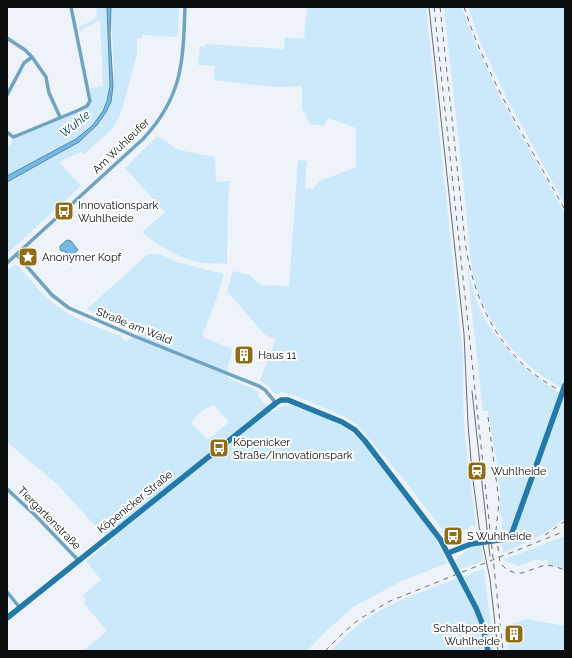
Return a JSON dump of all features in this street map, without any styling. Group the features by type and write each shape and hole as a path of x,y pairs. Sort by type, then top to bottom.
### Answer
{"main road":[{"path":"448,553 471,544 500,541 509,536 513,530 565,385"},
{"path":"276,403 281,400 292,400 342,422 355,430 433,527 476,608 484,630 488,651"},
{"name":"Köpenicker Straße","path":"7,618 276,403"}],"street":[{"path":"7,132 13,137 16,136 82,108 90,101 71,7"},
{"name":"Am Wuhleufer","path":"7,263 143,139 161,117 169,104 181,68 185,7"},
{"path":"7,38 25,50 32,57 46,77 49,93 60,117"},
{"path":"7,95 24,63 32,57"},
{"name":"Straße am Wald","path":"16,255 52,295 69,308 261,387 276,403"},
{"name":"Tiergartenstraße","path":"7,489 36,516 78,560"},
{"path":"7,592 20,608"}],"shaded area":[{"path":"96,7 107,7 110,86 103,111 92,126 76,139 7,176 7,147 12,143 11,140 84,109 89,105 91,100 90,88 103,86 100,21 97,21 80,31 79,27 97,17"},
{"path":"111,7 179,7 178,37 142,35 142,39 137,38 137,54 123,106 113,128 84,154 81,152 59,162 81,186 7,254 7,182 73,145 88,133 100,119 109,104 114,76"},
{"name":"Wuhlheide","path":"307,7 426,7 463,358 465,438 476,527 474,528 473,525 470,526 469,529 443,530 401,476 357,425 347,418 299,397 281,392 279,394 275,394 260,380 276,339 265,335 227,291 233,271 250,275 256,282 264,286 274,285 289,287 298,160 307,161 305,188 313,189 320,181 356,167 356,128 328,118 324,126 310,124 302,109 302,86 269,86 214,80 215,66 198,65 200,46 205,47 206,44 284,49 285,37 304,39"},
{"path":"444,7 462,7 474,40 499,95 565,214 565,378 562,388 535,370 511,348 492,321 478,292 472,269"},
{"path":"468,7 565,7 565,205 505,95 479,39"},
{"path":"157,136 179,150 215,157 216,182 230,181 227,264 201,263 190,260 161,246 142,232 165,212 125,168"},
{"path":"148,254 159,254 180,263 224,274 202,336 232,349 227,369 227,376 259,393 257,395 272,412 282,406 289,405 329,419 356,436 430,530 440,546 447,563 400,582 353,607 307,651 83,651 107,631 83,602 86,600 83,595 101,580 86,561 110,542 57,484 7,442 7,271 14,265 17,265 60,309 76,318 117,335 121,334 122,338 126,341 141,332 87,309","holes":["214,405 229,422 208,440 191,423 201,412"]},
{"name":"Wuhlheide","path":"467,267 474,294 480,309 495,334 514,357 536,377 560,393 529,481 527,482 510,529 507,535 500,538 503,517 499,514 499,475 488,411 483,411"},
{"name":"Wuhlheide","path":"564,395 565,518 543,534 503,553 502,544 508,542 513,536"},
{"path":"565,536 565,569 547,564 548,561 545,560 543,561 536,559 532,562 531,561 518,566 503,560"},
{"path":"481,546 484,561 460,569 456,561 457,558 472,547"},
{"path":"484,569 494,651 490,651 480,612 463,576"},
{"path":"458,578 472,605 478,622 483,651 331,651 354,629 374,614 390,605"},
{"path":"527,619 565,626 564,651 509,651 508,644 524,641 525,628 516,628 511,624"}],"water":[{"path":"107,7 111,7 110,35 113,86 111,102 106,112 97,125 79,142 7,182 7,176 76,139 92,126 103,111 110,86"},
{"path":"67,240 71,241 78,250 68,259 65,251 61,251 60,249 60,246"}],"tram line":[{"path":"429,7 464,334 468,424 472,472 479,526 490,579 498,651"},
{"path":"472,391 490,556"}],"railway":[{"path":"434,7 503,651"},
{"path":"440,7 465,241 469,265 476,288 485,310 509,349 525,366 544,381 565,393"},
{"path":"464,7 484,60 523,136 565,210"},
{"path":"488,417 499,501 496,530 500,563 507,570 516,573 522,573 545,565 565,570"},
{"path":"545,535 565,521"},
{"path":"325,651 358,620 390,601 565,531"}],"place":[{"name":"Innovationspark Wuhlheide","path":"64,211"},
{"name":"Anonymer Kopf","path":"28,257"},
{"name":"Haus 11","path":"244,355"},
{"name":"Köpenicker Straße/Innovationspark","path":"219,448"},
{"name":"Wuhlheide","path":"477,471"},
{"name":"S Wuhlheide","path":"453,536"},
{"name":"Schaltposten Wuhlheide","path":"514,634"}],"water label":[{"name":"Wuhle","path":"75,124"}]}
